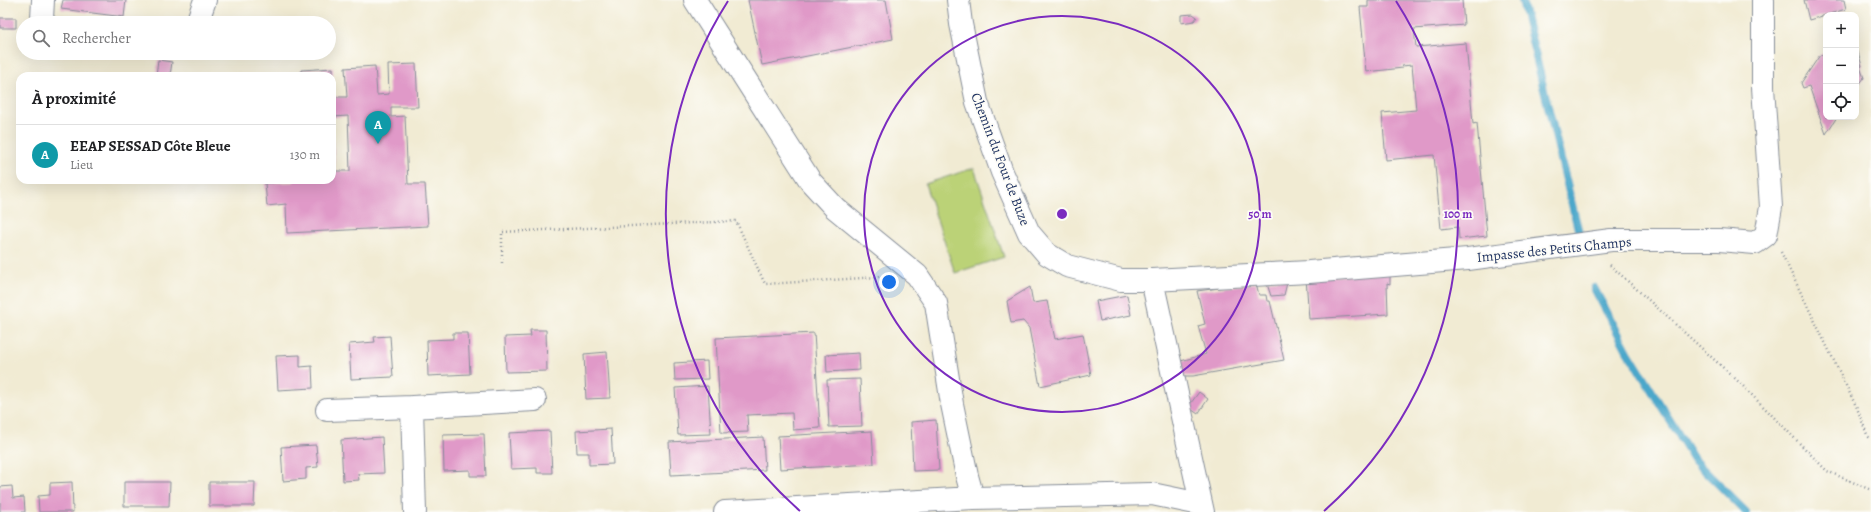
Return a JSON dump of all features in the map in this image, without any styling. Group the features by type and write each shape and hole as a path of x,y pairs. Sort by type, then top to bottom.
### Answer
{"street":[{"path":"42,16 43,0"},
{"path":"199,16 205,0"},
{"path":"695,0 811,182 835,208 917,274 936,303 952,404 973,498"},
{"name":"Chemin du Four de Buze","path":"958,0 961,24 977,102 1002,172 1029,233 1047,254 1067,266 1121,280 1152,280"},
{"path":"1763,0 1763,87 1771,207 1766,235"},
{"name":"Impasse des Petits Champs","path":"1152,280 1309,272 1468,259 1611,240 1719,240 1756,243 1766,235"},
{"path":"725,512 973,498 1152,494 1202,508 1152,280"},
{"path":"327,410 535,400"},
{"path":"412,407 415,512"}],"path":[{"path":"502,263 502,232 736,221 765,284 917,274"},
{"path":"1766,235 1783,254 1857,408 1868,437 1871,438"},
{"path":"1587,243 1740,383 1827,471 1871,490"}],"green space":[{"path":"974,168 1004,257 955,273 925,184"}],"building":[{"path":"63,0 126,0 124,16 61,9"},
{"path":"748,0 886,0 893,39 762,65"},
{"path":"1368,0 1462,0 1464,25 1414,29 1416,47 1466,43 1473,124 1477,123 1487,236 1459,239 1458,227 1441,229 1434,155 1386,160 1382,113 1416,110 1412,65 1402,66 1403,68 1366,72 1360,7 1368,7"},
{"path":"1804,0 1844,0 1846,9 1836,12 1823,12 1823,16 1809,20"},
{"path":"1193,14 1197,17 1194,21 1181,23 1181,15"},
{"path":"0,18 16,18 16,28 0,28"},
{"path":"1823,54 1823,120 1835,120 1826,134 1809,86 1803,88 1801,83 1820,55"},
{"path":"1859,56 1862,66 1860,67 1864,78 1859,85"},
{"path":"158,60 172,62 171,72 156,72"},
{"path":"416,64 418,107 391,107 391,117 405,116 408,184 425,184 428,226 287,233 286,204 267,206 265,184 336,184 336,171 350,171 348,116 336,117 336,97 347,97 345,68 375,66 377,95 389,94 388,65"},
{"path":"333,68 333,72 301,72 301,70"},
{"path":"1390,273 1390,284 1387,283 1388,314 1309,319 1306,278"},
{"path":"1288,279 1284,295 1271,296 1266,281"},
{"path":"1256,283 1259,295 1266,295 1267,301 1270,301 1284,360 1193,376 1180,376 1177,362 1206,354 1198,326 1205,324 1197,291"},
{"path":"1030,287 1033,303 1047,301 1055,339 1083,334 1091,375 1040,386 1029,328 1023,321 1011,323 1007,301"},
{"path":"1127,295 1131,315 1100,321 1096,301"},
{"path":"530,330 546,330 547,371 506,372 505,337 531,336"},
{"path":"453,333 468,333 470,374 428,376 427,340 453,339"},
{"path":"814,333 820,428 793,430 792,413 747,415 748,432 721,433 716,338"},
{"path":"390,336 393,377 351,379 349,344 375,342 374,337"},
{"path":"607,352 610,398 586,399 584,354"},
{"path":"859,353 860,370 827,372 826,355"},
{"path":"300,355 300,367 312,366 313,388 278,390 276,356"},
{"path":"707,361 708,379 675,380 674,363"},
{"path":"860,379 862,426 829,427 827,380"},
{"path":"708,386 711,434 678,435 675,388"},
{"path":"1199,392 1208,399 1198,414 1188,407"},
{"path":"936,420 939,470 913,471 911,422"},
{"path":"611,429 613,464 589,465 589,453 577,453 576,431"},
{"path":"550,431 552,473 537,473 537,468 511,469 509,433"},
{"path":"872,431 874,464 780,469 778,436"},
{"path":"484,434 486,476 470,476 470,470 444,471 443,435"},
{"path":"382,437 384,473 358,474 359,480 343,481 341,440"},
{"path":"763,437 765,470 671,475 669,442"},
{"path":"316,445 318,467 306,468 306,479 283,481 281,447"},
{"path":"72,482 73,512 39,512 38,496 50,495 50,483"},
{"path":"124,482 170,482 169,506 124,506"},
{"path":"209,482 255,482 254,506 209,506"},
{"path":"12,486 13,498 24,497 25,512 0,512 0,487"}],"waterway":[{"path":"1522,0 1579,233"},
{"path":"1594,288 1628,352 1695,461 1746,512"}],"place":[{"name":"EEAP SESSAD Côte Bleue","path":"378,144"}]}
